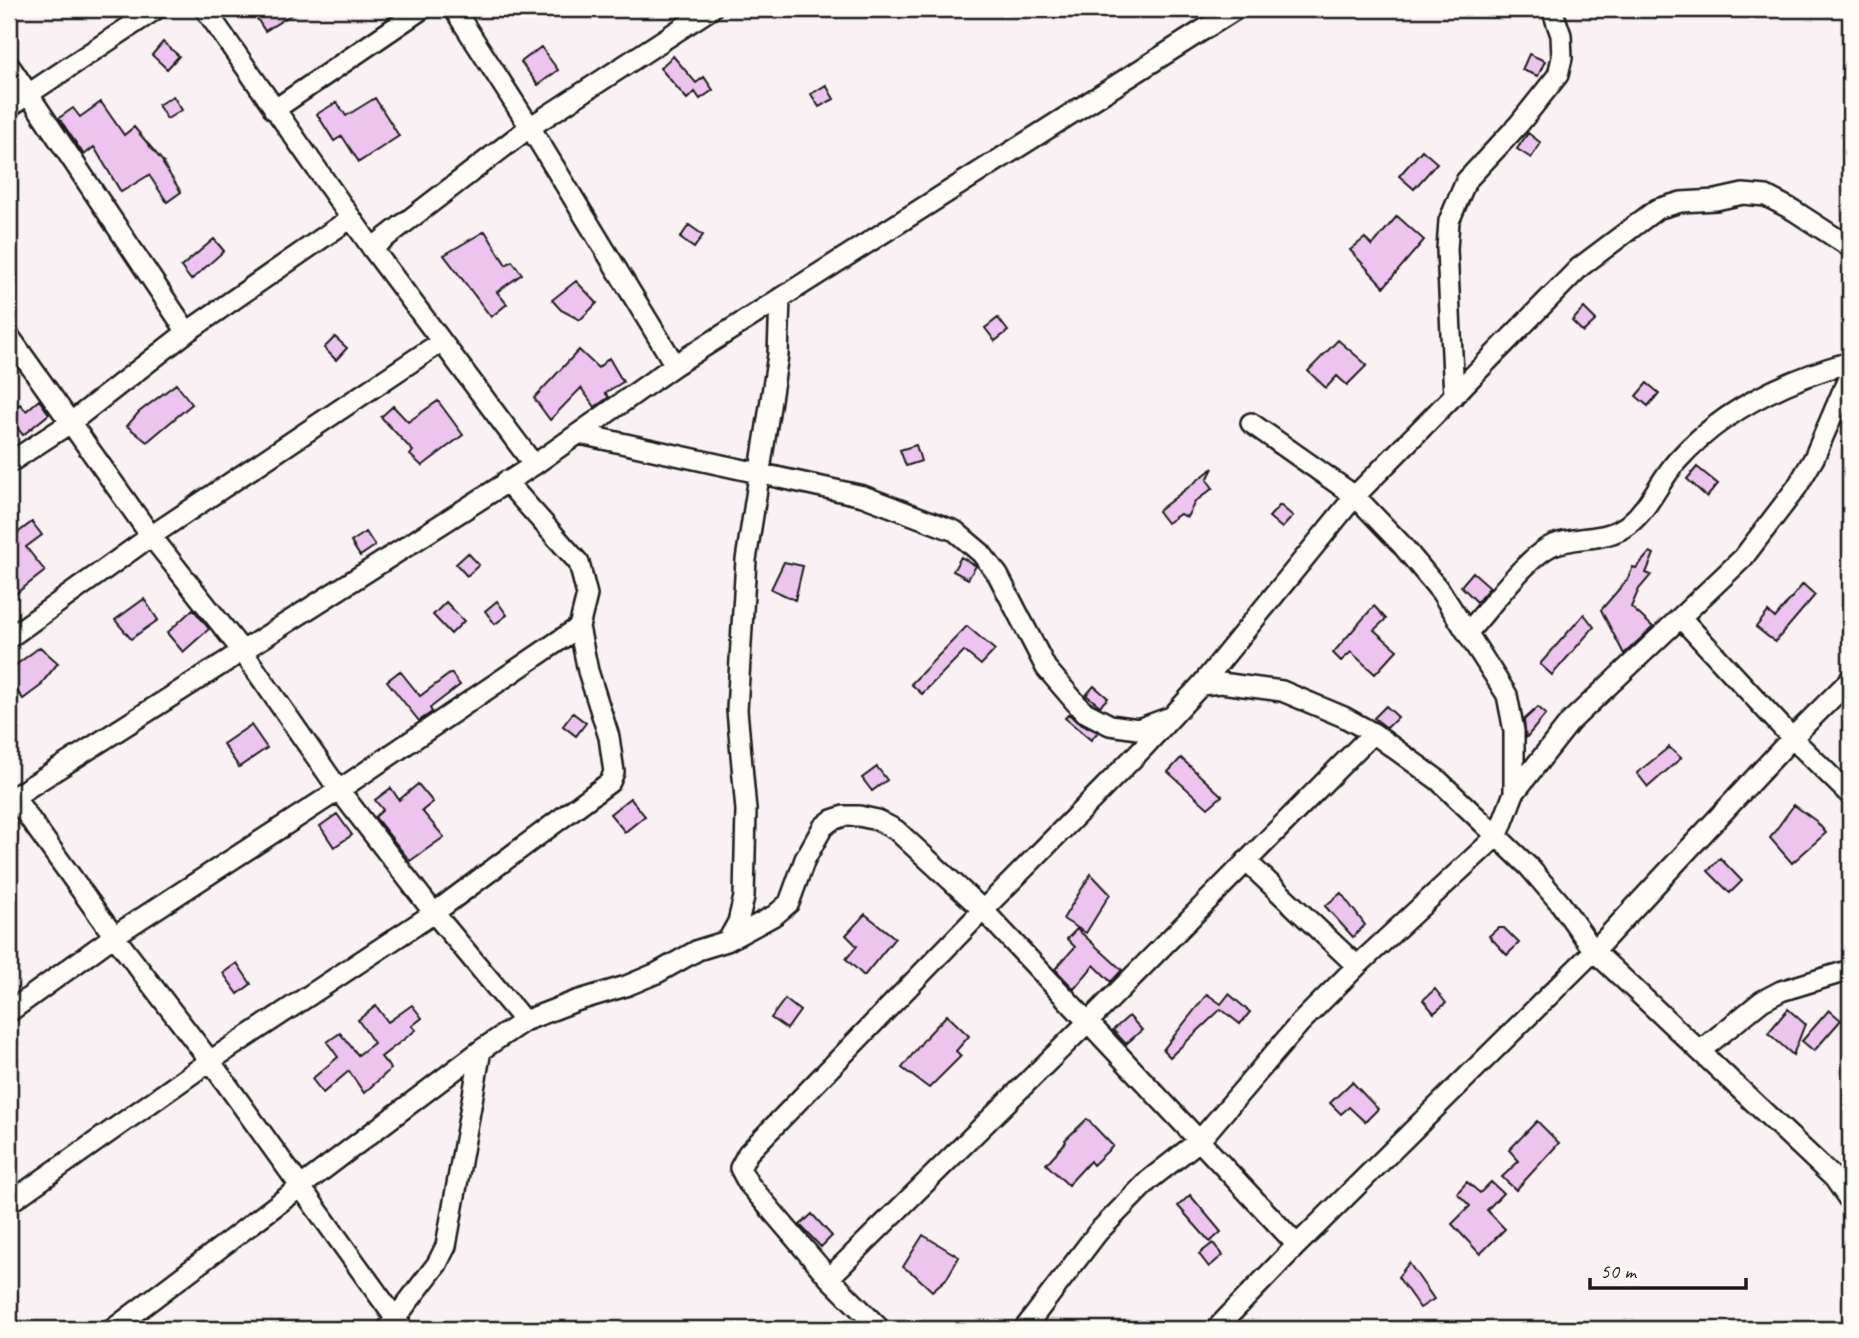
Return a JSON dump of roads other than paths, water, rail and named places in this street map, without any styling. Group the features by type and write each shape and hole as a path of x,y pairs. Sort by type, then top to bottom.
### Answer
{"street":[{"path":"9,107 156,9"},
{"path":"205,9 372,248 534,465"},
{"path":"274,110 422,9"},
{"path":"454,9 530,127 675,365"},
{"path":"372,248 530,127 711,9"},
{"path":"481,1050 446,1246 395,1326 300,1186 210,1061 11,798 534,465 675,365 1236,9"},
{"path":"1454,396 1447,249 1449,221 1466,181 1519,124 1558,75 1562,58 1561,35 1552,9"},
{"path":"9,65 187,332"},
{"path":"880,1329 829,1278 748,1184 740,1168 748,1153 1143,748 1201,685 1355,496 1580,267 1657,209 1681,202 1716,200 1742,194 1766,196 1850,247"},
{"path":"9,463 70,423 187,332 351,218"},
{"path":"727,941 738,922 744,897 746,810 737,710 746,560 778,355 780,298"},
{"path":"9,336 151,536 243,652 339,790 434,913 524,1021"},
{"path":"9,638 151,536 441,342"},
{"path":"1468,632 1536,555 1554,545 1609,536 1630,523 1674,464 1721,419 1768,393 1820,370 1850,362"},
{"path":"1024,1329 1098,1232 1149,1180 1199,1140 1300,1023 1497,835 1514,793 1570,722 1743,558 1797,487 1814,458 1850,374"},
{"path":"1251,423 1355,496 1433,582 1507,695 1514,731 1514,793"},
{"path":"580,434 863,496 955,531 981,553 998,575 1046,668 1083,710 1110,725 1138,729 1169,717"},
{"path":"9,1203 210,1061 434,913 610,782 614,772 609,737 587,671 579,627 587,595 579,563 506,481"},
{"path":"1681,618 1792,738 1850,796"},
{"path":"9,1013 114,936 339,790 579,627"},
{"path":"1216,1329 1297,1245 1594,951 1792,738 1850,680"},
{"path":"1201,685 1221,684 1282,691 1344,717 1373,733 1438,780 1497,835 1560,903 1594,951 1834,1178 1850,1201"},
{"path":"829,1278 1089,1021 1373,733"},
{"path":"113,1329 481,1050 524,1021 657,973 698,950 727,941 775,915 789,903 805,859 823,827 844,816 877,820 896,830 983,910 1297,1245"},
{"path":"1247,861 1357,966"},
{"path":"1699,1051 1762,1001 1781,991 1850,970"}]}
